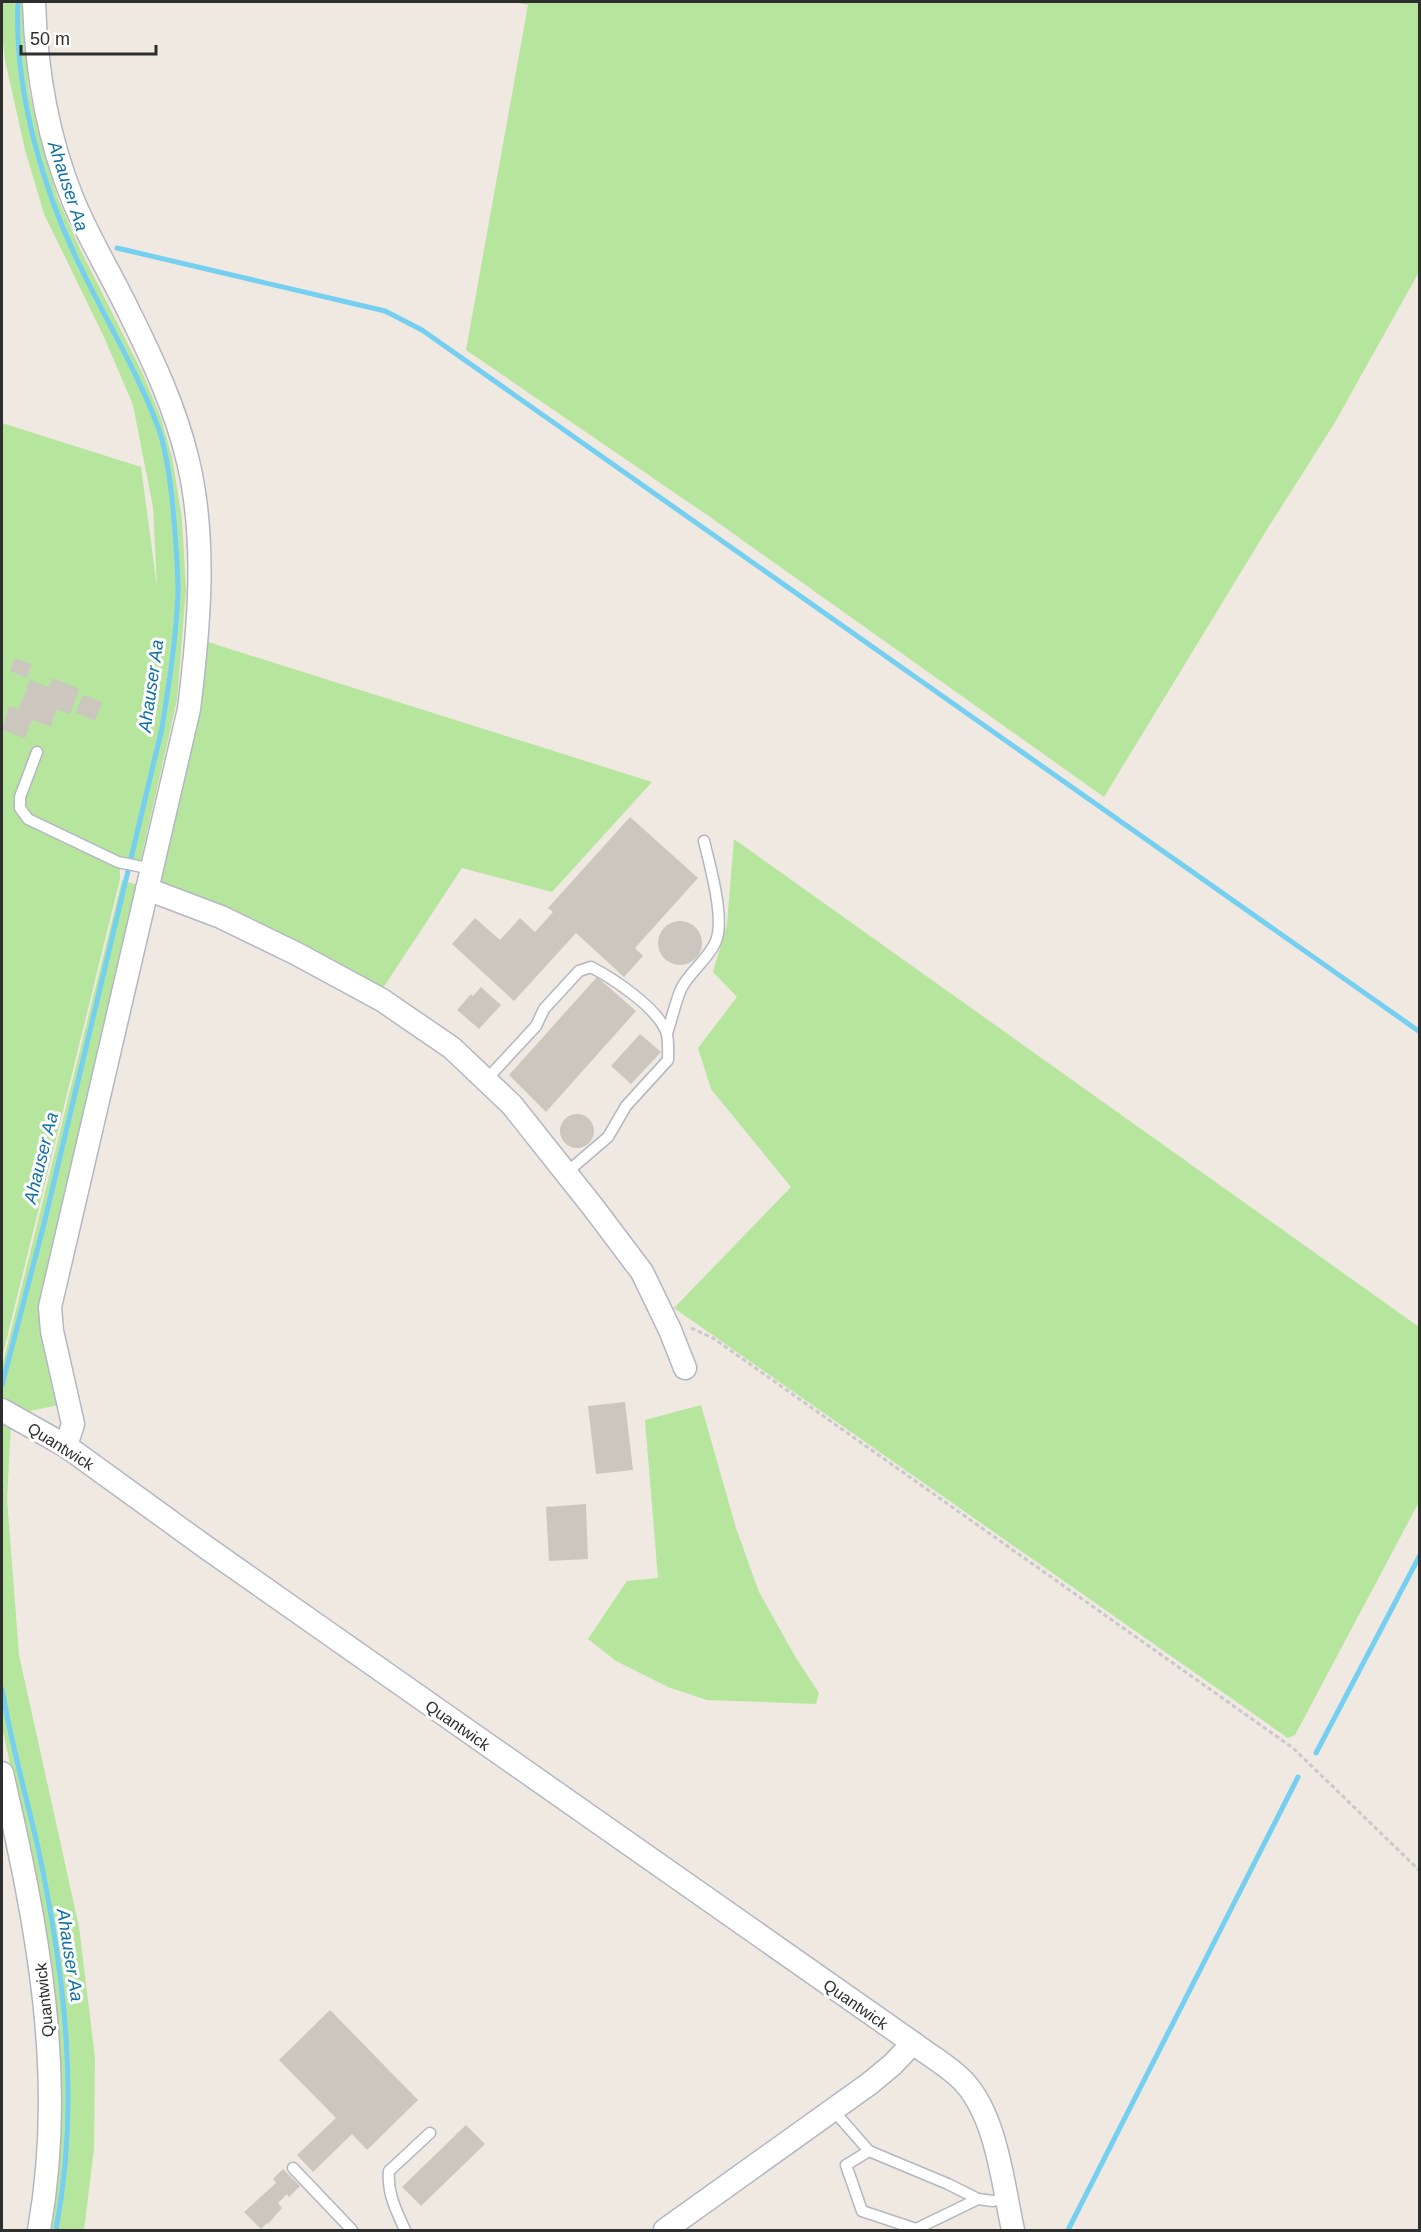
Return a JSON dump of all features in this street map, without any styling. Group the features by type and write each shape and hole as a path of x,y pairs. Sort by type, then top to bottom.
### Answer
{"street":[{"path":"34,2 35,45 41,92 55,151 73,200 130,314 175,419 188,460 196,502 199,556 194,666 189,709 146,875 50,1307 52,1331 73,1424 66,1446"},
{"path":"146,875 221,917 297,954 382,1000 453,1048 512,1105 642,1272 670,1330 685,1368"},
{"name":"Quantwick","path":"2,1410 66,1446 207,1548 913,2043 964,2082 975,2096 985,2118 997,2155 1013,2230"},
{"name":"Quantwick","path":"2,1773 43,1978 46,2012 50,2074 50,2146 39,2230"},
{"path":"665,2230 833,2110 892,2065 913,2043"}],"lane":[{"path":"37,752 19,803 28,819 40,827 146,875"},
{"path":"566,1173 608,1137 626,1106 668,1060 667,1033 681,988 705,960 717,939 718,903 704,842"},
{"path":"486,1080 536,1026 544,1009 579,971 591,967 606,975 655,1013 667,1033"},
{"path":"833,2110 869,2151 978,2199 1006,2198"},
{"path":"405,2230 387,2185 389,2171 430,2133"},
{"path":"869,2151 846,2165 862,2211 916,2229 978,2199"},
{"path":"293,2168 352,2230"}],"path":[{"path":"670,1330 680,1326 698,1330 713,1338 1266,1729 1300,1755 1419,1870"}],"green space":[{"path":"2,2 24,2 29,91 58,199 80,249 142,372 161,418 172,457 182,519 186,590 177,700 139,868 120,862 120,879 2,1358 2,423 141,467 157,587 153,507 133,405 104,337 44,214 25,150 5,60"},
{"path":"514,2 1419,2 1419,272 1334,424 1104,797 710,517 466,350 528,5"},
{"path":"208,642 652,782 552,892 462,868 381,991 303,943 161,883 185,772"},
{"path":"734,839 1419,1327 1419,1502 1295,1735 1288,1738 674,1308 791,1187 711,1089 698,1048 737,997 713,972 727,924"},
{"path":"122,880 143,887 46,1307 59,1405 25,1412 2,1399 2,1367"},
{"path":"701,1405 736,1528 759,1592 796,1658 819,1693 816,1704 707,1700 668,1687 616,1661 588,1639 627,1581 658,1578 645,1420"},
{"path":"2,1419 11,1424 7,1499 19,1655 79,1927 95,2058 94,2149 84,2230 47,2230 60,2066 53,1979 39,1920 26,1837 2,1727"}],"building":[{"path":"15,658 32,664 27,678 10,671"},
{"path":"52,678 79,689 70,714 57,709 51,727 32,720 25,738 2,730 9,706 19,709 30,680 49,687"},
{"path":"83,695 102,702 95,721 76,713"},
{"path":"630,817 698,878 635,948 643,956 624,977 576,933 514,1001 452,944 475,918 500,940 520,918 535,932 553,912 548,908"},
{"path":"680,921 689,922 696,927 701,934 701,952 696,959 689,964 680,965 671,964 664,959 659,952 658,943 659,934 664,927 671,922"},
{"path":"597,977 636,1011 546,1112 509,1075"},
{"path":"481,987 501,1005 479,1029 457,1010 471,994 473,996"},
{"path":"640,1034 661,1052 631,1084 611,1066"},
{"path":"577,1114 589,1119 594,1131 589,1143 577,1148 565,1143 560,1131 565,1119"},
{"path":"625,1402 633,1470 596,1474 588,1406"},
{"path":"586,1504 588,1559 549,1561 546,1507"},
{"path":"330,2010 418,2100 367,2150 352,2134 313,2172 297,2155 336,2118 279,2060"},
{"path":"466,2125 485,2144 421,2206 402,2187"},
{"path":"283,2169 300,2186 289,2197 287,2194 278,2203 282,2208 261,2229 244,2212 276,2183 273,2179"}],"waterway":[{"name":"Ahauser Aa","path":"2,1385 44,1224 162,728 170,678 178,593 172,498 163,444 141,387 55,209 26,105 18,36 18,2"},
{"path":"117,248 385,311 422,330 1420,1032"},
{"path":"1316,1753 1420,1555"},
{"name":"Ahauser Aa","path":"2,1689 14,1751 39,1852 62,1993 68,2088 67,2135 56,2230"},
{"path":"1068,2230 1298,1777"}]}
